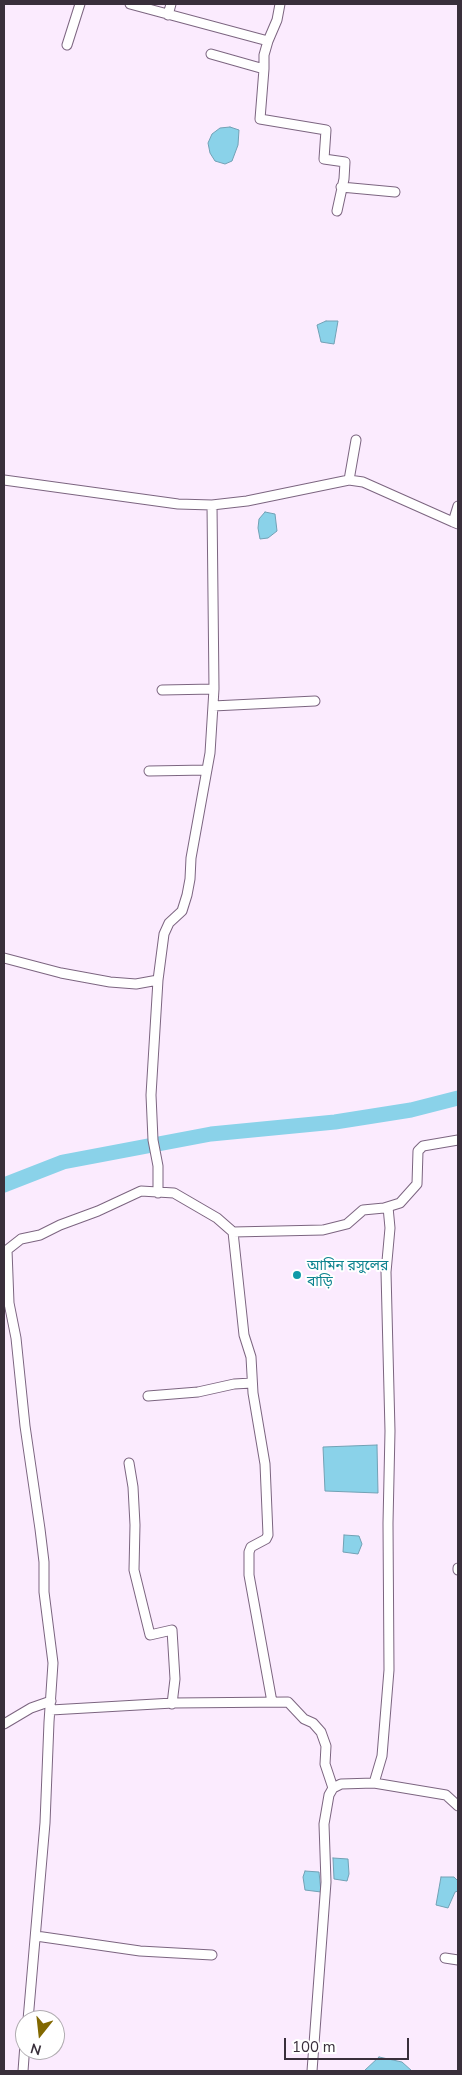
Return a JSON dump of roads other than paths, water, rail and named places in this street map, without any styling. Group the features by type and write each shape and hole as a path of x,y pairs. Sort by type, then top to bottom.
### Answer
{"street":[{"path":"67,44 80,4"},
{"path":"130,4 268,41"},
{"path":"168,15 171,4"},
{"path":"280,4 277,20 264,55 260,119 326,130 324,159 345,162 344,179 337,210"},
{"path":"211,54 264,69"},
{"path":"341,187 395,192"},
{"path":"350,480 356,440"},
{"path":"4,480 178,504 246,501 350,480 363,482 456,523 458,506"},
{"path":"158,1193 158,1166 153,1140 151,1095 158,980 164,934 169,923 182,911 187,895 193,848 207,770 213,706 212,504"},
{"path":"162,690 214,689"},
{"path":"213,706 315,701"},
{"path":"149,771 207,770"},
{"path":"4,958 62,973 110,982 136,984 158,980"},
{"path":"29,2010 45,1822 53,1663 44,1592 44,1562 25,1426 16,1338 6,1277 7,1250 21,1239 40,1235 141,1191 174,1193 217,1218 233,1232 324,1230 347,1224 363,1210 388,1207 400,1203 417,1184 418,1151 423,1146 458,1140"},
{"path":"374,1782 382,1756 389,1670 388,1523 390,1422 386,1272 390,1228 388,1207"},
{"path":"233,1232 243,1326 251,1357 252,1383 264,1464 268,1535 266,1539 251,1547 249,1552 249,1575 272,1702"},
{"path":"148,1396 198,1392 252,1383"},
{"path":"129,1463 136,1525 134,1570 150,1635 172,1630 175,1679 172,1704"},
{"path":"4,1724 31,1708 51,1701"},
{"path":"51,1710 172,1704 288,1702 304,1719 313,1723 320,1732 326,1746 325,1764 333,1788"},
{"path":"312,2071 326,1882 324,1824 329,1795 333,1788 341,1784 374,1782 446,1795 458,1806"},
{"path":"36,1936 140,1951 212,1955"},
{"path":"445,1958 458,1960"}],"water":[{"path":"230,127 239,130 238,145 232,161 225,164 215,161 210,153 208,143 212,134 220,128"},
{"path":"326,321 338,321 334,344 321,342 317,325"},
{"path":"265,512 275,514 277,531 268,538 260,539 259,519"},
{"path":"377,1445 378,1493 325,1491 323,1447"},
{"path":"344,1535 359,1536 362,1544 358,1554 343,1552"},
{"path":"333,1858 348,1859 349,1874 347,1881 334,1879"},
{"path":"305,1871 319,1872 321,1892 305,1890 303,1877"},
{"path":"441,1877 454,1877 458,1881 458,1891 455,1892 448,1908 436,1905"},
{"path":"379,2057 402,2062 412,2071 364,2071"}],"waterway":[{"path":"4,1185 63,1162 211,1134 335,1122 411,1110 458,1098"}],"place":[{"name":"আমিন রসুলের বাড়ি","path":"297,1275"}]}
